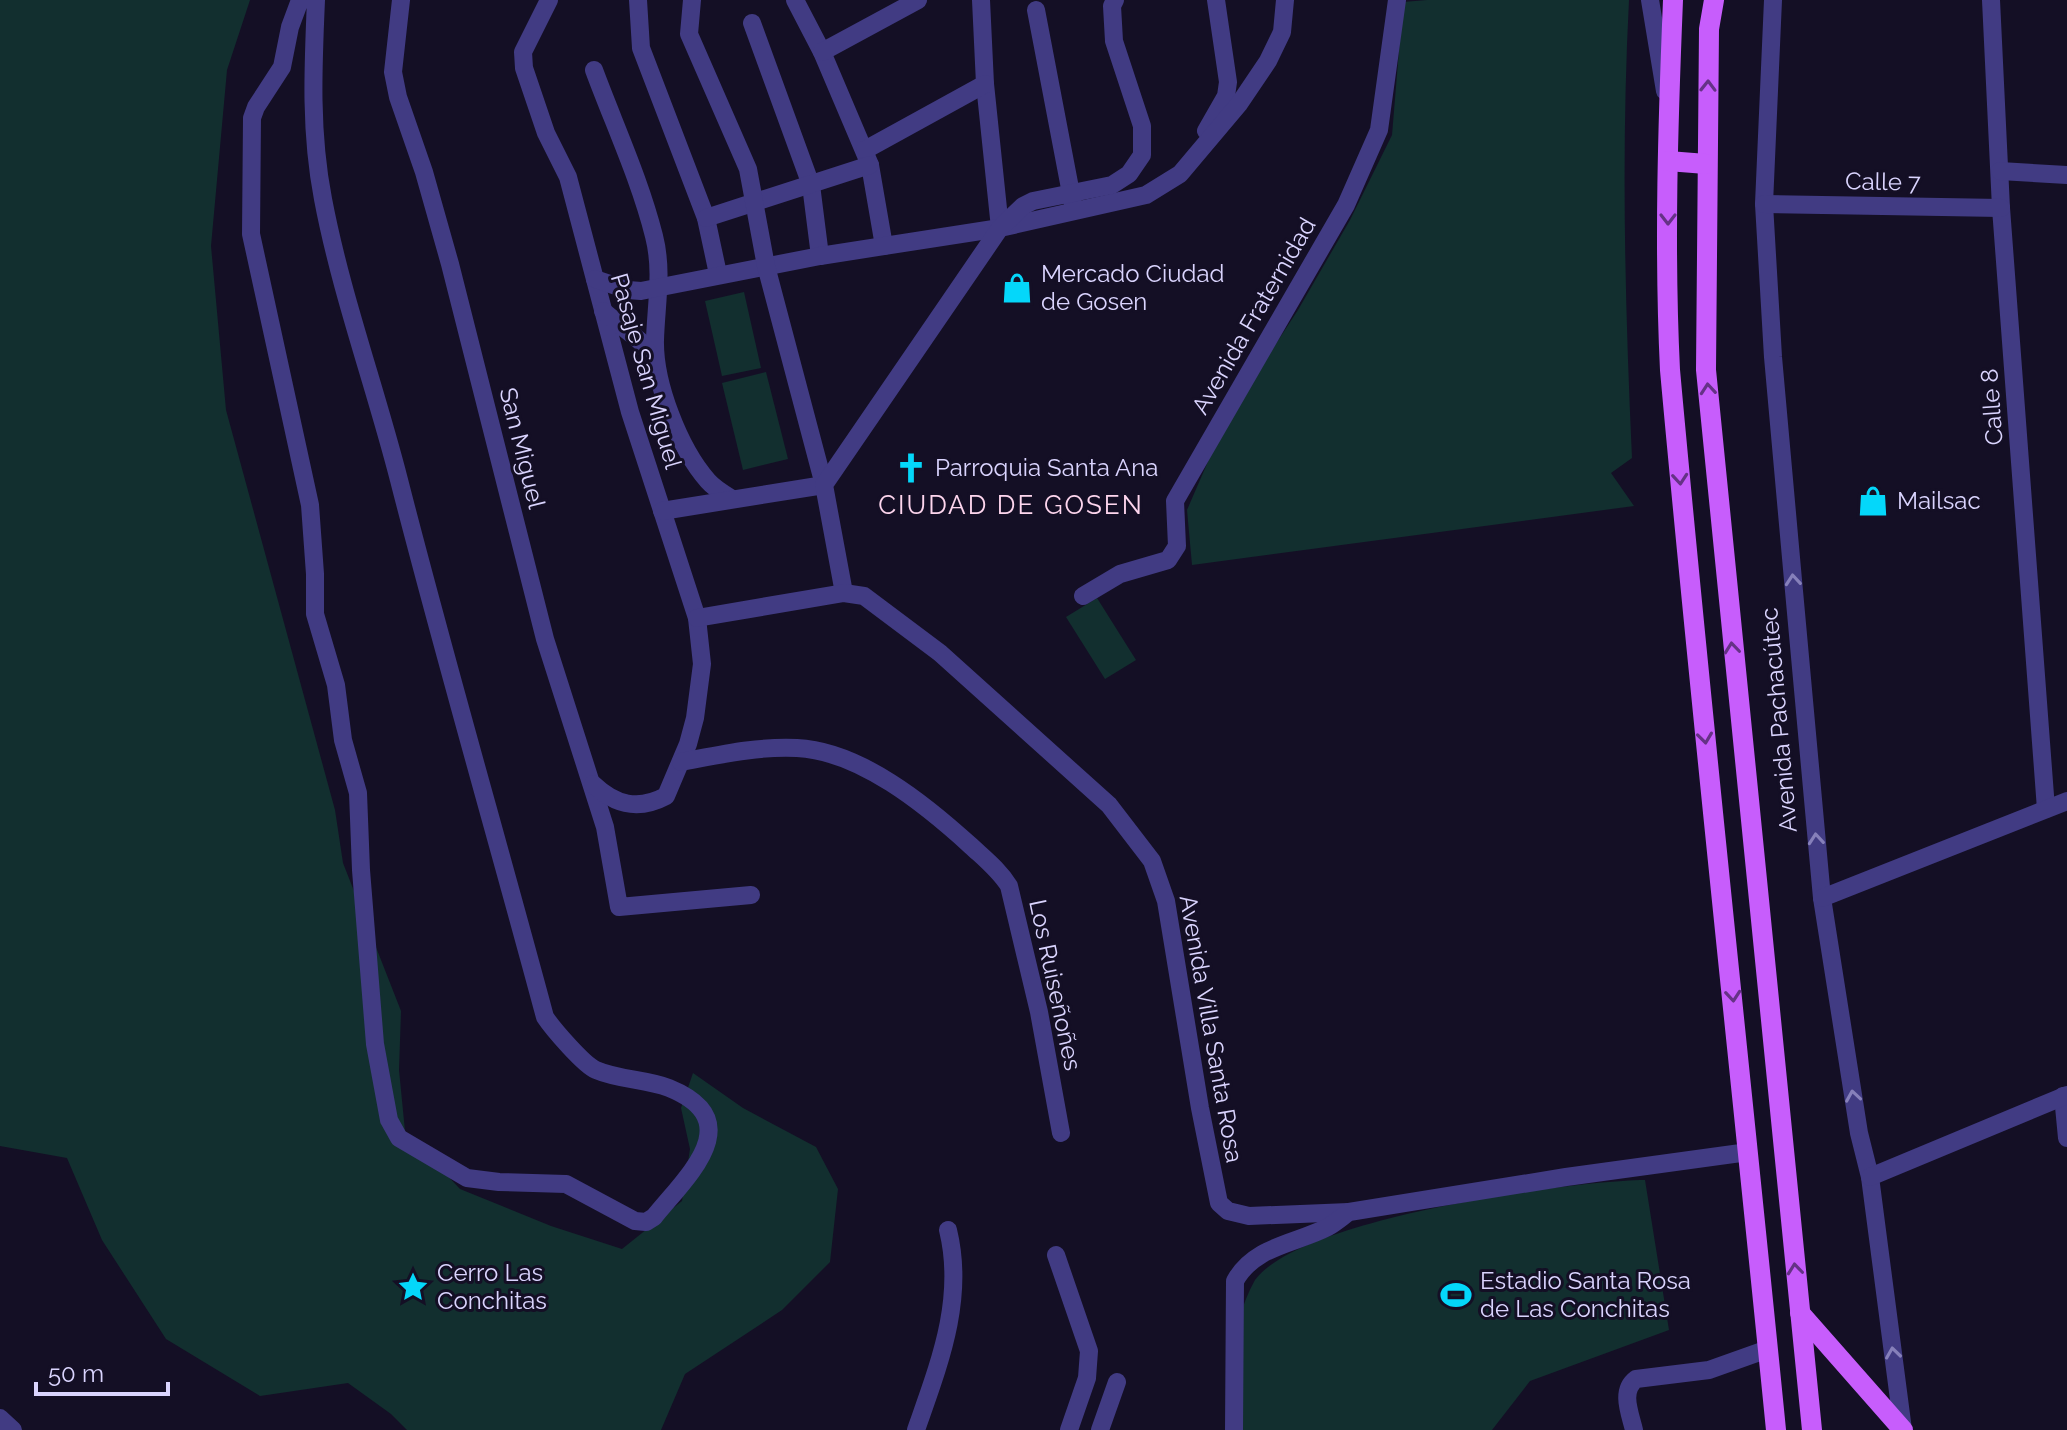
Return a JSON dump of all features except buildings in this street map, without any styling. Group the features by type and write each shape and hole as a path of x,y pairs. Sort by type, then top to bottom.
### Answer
{"main road":[{"path":"1673,0 1668,113 1670,370 1776,1430"},
{"name":"Avenida Pachacútec","path":"1714,0 1709,29 1706,164 1706,370 1812,1430"},
{"path":"1668,161 1706,164"},
{"path":"1800,1313 1903,1430"}],"street":[{"path":"300,0 290,27 282,67 252,118 251,234 310,505 315,614 336,685 343,740 358,793 375,1044 389,1120 399,1138 467,1178 566,1184 635,1221 646,1222 654,1217 704,1155 709,1136 707,1118 700,1105 668,1088 594,1070 555,1032 545,1017 398,476 371,388 323,198 311,94 316,0"},
{"name":"San Miguel","path":"401,0 393,72 396,86 450,264 545,639 605,827 619,907 751,895"},
{"path":"638,0 641,48 706,218 718,274"},
{"path":"692,0 689,34 748,169 766,266 824,485 844,593 697,618"},
{"path":"795,0 822,52 868,158 884,246"},
{"path":"822,52 918,0"},
{"path":"662,511 824,485 1000,228 985,84 981,0"},
{"path":"595,279 641,291 820,256 1000,228 1112,185 1129,174 1142,155 1142,126 1114,41 1112,6 1115,0"},
{"path":"1194,155 1226,96 1228,82 1216,0"},
{"path":"1073,202 1146,195 1180,174 1239,104 1268,61 1282,32 1285,0"},
{"name":"Avenida Fraternidad","path":"1083,596 1120,574 1168,560 1177,546 1175,501 1346,205 1379,130 1397,0"},
{"path":"1650,0 1668,113"},
{"name":"Avenida Pachacútec","path":"1773,0 1764,204 1773,357 1822,898 1859,1133 1870,1177 1903,1430"},
{"name":"Calle 8","path":"1991,0 2001,208 2046,809"},
{"name":"Pasaje San Miguel","path":"543,5 523,52 524,68 546,133 568,177 630,412 697,618 702,664 695,718 666,796 645,805 632,805 607,797 590,782"},
{"path":"1036,10 1073,202"},
{"path":"752,23 811,185 820,256"},
{"path":"594,70 655,239 660,285 655,343 668,405 689,453 710,484 732,499"},
{"path":"706,218 811,185 868,158 985,84"},
{"path":"2000,171 2067,175"},
{"name":"Calle 7","path":"1764,204 2001,208"},
{"path":"603,311 640,341 657,364"},
{"name":"Avenida Villa Santa Rosa","path":"844,593 864,596 940,653 1109,805 1152,861 1166,901 1219,1203 1228,1211 1249,1216 1349,1212"},
{"name":"Los Ruiseñoñes","path":"681,762 748,750 798,748 835,755 891,783 940,818 1002,874 1009,886 1039,1012 1061,1133"},
{"path":"1822,898 2067,801"},
{"path":"1870,1177 2065,1095 2067,1138"},
{"path":"1234,1430 1235,1281 1248,1262 1263,1252 1329,1226 1349,1212 1748,1152"},
{"path":"916,1430 946,1346 953,1304 954,1254 948,1230"},
{"path":"1056,1255 1089,1351 1087,1378 1069,1430"},
{"path":"1634,1430 1626,1392 1636,1379 1709,1370 1768,1349"},
{"path":"1100,1430 1117,1382"},
{"path":"0,1418 13,1430"}],"green space":[{"path":"0,0 250,0 227,70 211,246 226,410 335,810 343,863 401,1011 399,1070 405,1131 460,1189 551,1226 622,1249 682,1201 690,1149 681,1108 693,1073 743,1108 816,1147 838,1189 830,1262 782,1310 685,1374 661,1430 407,1430 391,1414 348,1383 260,1396 166,1339 102,1240 67,1158 0,1146"},
{"path":"1629,0 1625,229 1632,458 1611,473 1634,506 1192,565 1187,510 1216,443 1350,220 1392,135 1403,2"},
{"path":"744,292 761,368 722,376 705,301"},
{"path":"766,372 788,459 743,470 722,383"},
{"path":"1097,598 1136,660 1105,679 1066,617"},
{"name":"Estadio Santa Rosa de Las Conchitas","path":"1645,1180 1669,1330 1530,1381 1492,1430 1243,1430 1243,1308 1255,1280 1282,1258 1324,1238 1438,1207 1558,1187"}],"place":[{"name":"Mercado Ciudad de Gosen","path":"1017,288"},
{"name":"Parroquia Santa Ana","path":"911,468"},
{"name":"Mailsac","path":"1873,501"},
{"name":"Cerro Las Conchitas","path":"413,1287"},
{"name":"Estadio Santa Rosa de Las Conchitas","path":"1456,1295"}],"district":[{"name":"CIUDAD DE GOSEN","path":"1011,505"}]}
